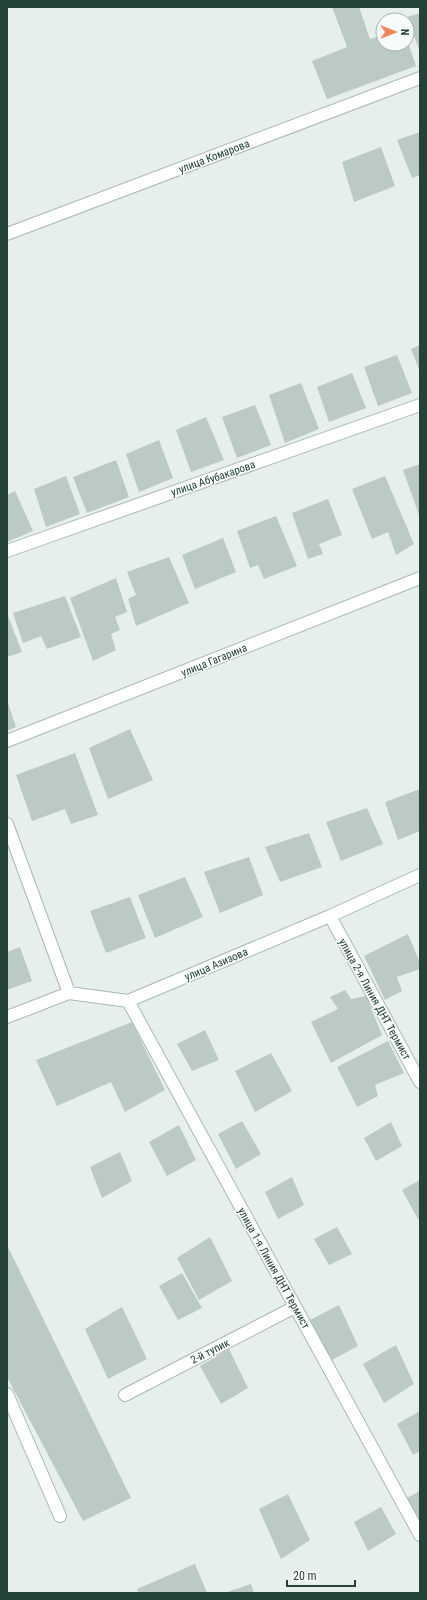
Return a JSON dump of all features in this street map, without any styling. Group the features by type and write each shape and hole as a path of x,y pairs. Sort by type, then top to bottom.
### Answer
{"street":[{"name":"улица Комарова","path":"7,234 420,78"},
{"name":"улица Абубакарова","path":"7,551 420,405"},
{"name":"улица Гагарина","path":"7,741 420,578"},
{"path":"7,824 69,993"},
{"name":"улица Азизова","path":"128,1001 330,916 420,875"},
{"name":"улица 2-я Линия ДНТ Термист","path":"330,916 420,1082"},
{"path":"7,1017 69,993 128,1001"},
{"name":"улица 1-я Линия ДНТ Термист","path":"128,1001 420,1535"},
{"name":"2-й тупик","path":"125,1395 295,1307"},
{"path":"7,1394 60,1516"}],"building":[{"path":"332,7 359,7 370,39 375,37 375,52 411,52 416,66 327,99 312,61 347,47"},
{"path":"420,13 420,52 415,39 415,15"},
{"path":"420,132 420,175 412,178 397,140"},
{"path":"381,147 395,186 354,202 342,162"},
{"path":"420,345 420,372 411,349"},
{"path":"397,355 412,393 378,406 364,367"},
{"path":"352,373 366,408 329,422 317,387"},
{"path":"301,383 319,429 285,443 269,395"},
{"path":"255,405 271,445 237,458 222,417"},
{"path":"206,417 224,460 191,472 176,430"},
{"path":"159,440 173,478 139,492 126,454"},
{"path":"116,460 129,497 87,513 73,477"},
{"path":"420,464 420,514 419,515 403,470"},
{"path":"66,476 80,514 46,527 34,489"},
{"path":"385,476 414,544 396,555 388,532 372,539 352,489"},
{"path":"15,491 33,531 7,542 7,495"},
{"path":"328,499 342,535 319,544 323,554 308,559 292,513"},
{"path":"276,516 297,566 264,579 258,565 250,568 237,531"},
{"path":"223,538 236,572 195,589 182,555"},
{"path":"169,557 189,603 136,626 128,599 136,595 127,572"},
{"path":"116,578 127,612 115,617 120,630 111,634 116,650 93,661 70,598"},
{"path":"65,596 81,637 47,649 41,636 23,643 13,613"},
{"path":"7,616 22,652 7,657"},
{"path":"7,700 16,727 7,731"},
{"path":"130,729 153,780 108,799 89,748"},
{"path":"75,753 98,815 71,824 65,809 32,821 16,775"},
{"path":"420,789 420,831 398,840 385,802"},
{"path":"367,808 383,844 341,861 326,822"},
{"path":"309,833 322,867 280,882 265,847"},
{"path":"249,857 263,895 220,913 204,872"},
{"path":"185,877 203,917 155,938 138,895"},
{"path":"130,897 146,938 106,953 90,911"},
{"path":"408,934 420,963 420,969 397,977 402,991 385,1000 364,956"},
{"path":"20,947 32,981 7,990 7,952"},
{"path":"345,990 351,999 366,996 382,1035 331,1063 311,1022 338,1009 330,997"},
{"path":"132,1022 165,1090 125,1112 111,1082 57,1106 36,1060"},
{"path":"205,1030 219,1060 192,1071 177,1044"},
{"path":"388,1041 404,1073 375,1085 378,1096 357,1107 337,1067"},
{"path":"271,1053 292,1091 255,1112 235,1071"},
{"path":"242,1121 261,1154 236,1169 218,1134"},
{"path":"391,1122 402,1146 376,1161 364,1138"},
{"path":"179,1125 196,1160 167,1176 149,1142"},
{"path":"120,1152 132,1181 102,1198 90,1167"},
{"path":"292,1177 304,1205 278,1219 265,1192"},
{"path":"420,1180 420,1218 418,1219 402,1190"},
{"path":"337,1227 352,1254 329,1265 314,1239"},
{"path":"210,1237 232,1281 199,1300 177,1258"},
{"path":"7,1245 131,1498 83,1521 7,1377"},
{"path":"182,1273 202,1308 178,1320 159,1286"},
{"path":"339,1305 358,1346 330,1361 310,1320"},
{"path":"122,1307 147,1359 108,1379 85,1329"},
{"path":"396,1345 414,1384 384,1403 363,1364"},
{"path":"229,1349 248,1388 221,1404 200,1366"},
{"path":"420,1411 420,1451 413,1455 397,1424"},
{"path":"420,1491 420,1522 407,1498"},
{"path":"288,1494 310,1540 281,1559 259,1509"},
{"path":"381,1507 396,1534 368,1551 354,1522"},
{"path":"195,1564 207,1593 139,1593 137,1589"},
{"path":"251,1584 254,1593 224,1593"}]}
